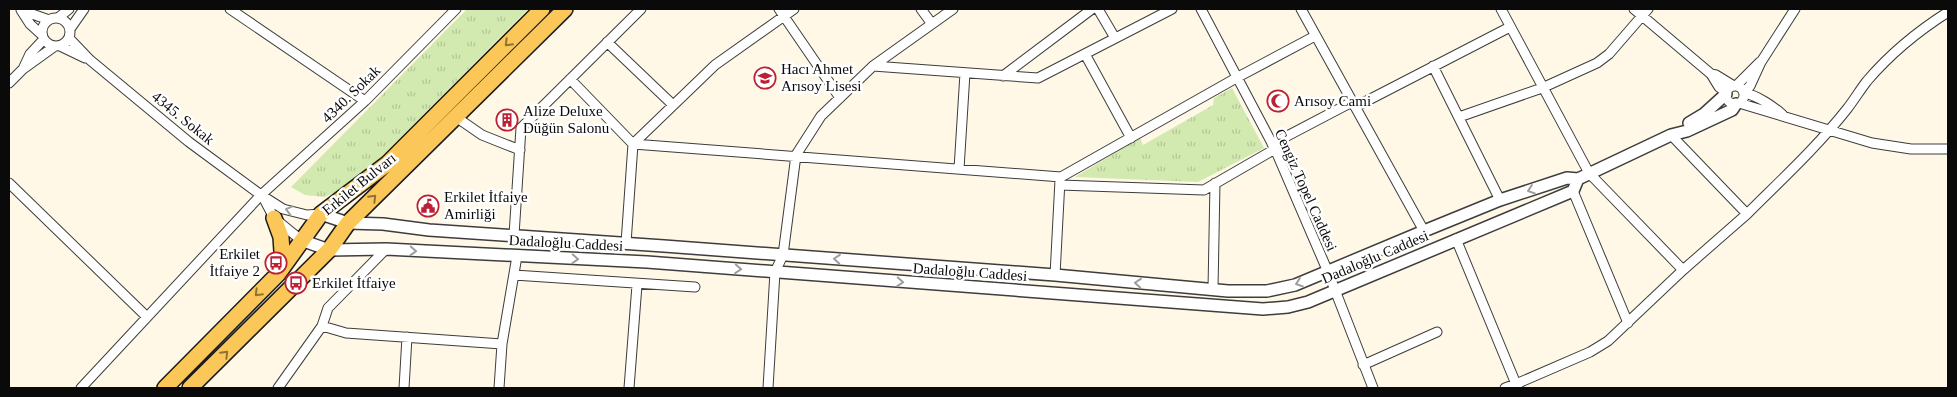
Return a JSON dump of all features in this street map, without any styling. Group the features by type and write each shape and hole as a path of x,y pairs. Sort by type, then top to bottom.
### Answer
{"main road":[{"name":"Erkilet Bulvarı","path":"165,388 278,274 321,214 387,164 542,9"},
{"name":"Erkilet Bulvarı","path":"190,388 329,250 348,223 566,9"},
{"path":"274,218 280,237 283,266"}],"street":[{"path":"21,9 66,21 70,33"},
{"path":"21,9 30,24 43,37 57,46"},
{"path":"23,69 30,54 43,37 43,26 69,9"},
{"path":"9,83 23,69 67,41 84,9"},
{"path":"230,9 365,101"},
{"name":"4340. Sokak","path":"81,388 261,195 365,101 456,9"},
{"path":"514,235 521,128 641,9"},
{"path":"626,243 634,144 715,65 782,12 794,9"},
{"path":"921,9 932,24"},
{"path":"768,388 775,272 782,255 796,155 821,116 873,66 953,9"},
{"path":"1003,76 1092,9"},
{"path":"1098,9 1115,38"},
{"path":"873,66 1038,78 1172,9"},
{"name":"Cengiz Topel Caddesi","path":"1201,9 1273,146 1328,272 1373,388"},
{"path":"1301,9 1424,231"},
{"path":"1501,9 1589,174 1683,270"},
{"path":"1634,9 1644,12 1711,74 1719,88 1726,93 1730,103 1784,116 1889,146 1926,150 1948,149"},
{"path":"1744,93 1750,86 1760,62 1795,9"},
{"path":"782,12 840,98"},
{"path":"1459,117 1542,88 1590,67 1604,59 1644,12"},
{"path":"1505,388 1517,386 1594,350 1617,334 1683,270 1747,214 1798,164 1887,60 1915,35 1948,12"},
{"path":"570,80 634,144 959,168 1060,181 1204,190 1273,146 1353,104 1510,27"},
{"name":"4345. Sokak","path":"70,33 90,60 189,142 261,195 283,209 307,214 321,214"},
{"path":"1060,181 1238,77 1315,36"},
{"path":"607,42 673,105"},
{"name":"4345. Sokak","path":"57,46 90,60"},
{"path":"1085,54 1131,138"},
{"path":"1726,93 1728,88 1735,86 1760,62"},
{"path":"1433,66 1500,200"},
{"path":"959,168 965,73"},
{"path":"1711,74 1740,87 1744,93 1744,99 1738,104"},
{"name":"Dadaloğlu Caddesi","path":"1674,134 1704,114 1726,93"},
{"path":"1744,93 1777,109 1784,116"},
{"name":"Dadaloğlu Caddesi","path":"321,214 348,223 383,224 429,230 1055,275 1214,289 1268,291 1296,285 1500,200 1567,178 1578,179 1674,134 1687,131 1732,110 1738,104"},
{"path":"456,117 482,135 520,150"},
{"path":"1674,134 1747,214"},
{"path":"1578,179 1574,191 1628,323"},
{"path":"1055,275 1060,181"},
{"path":"9,183 147,317"},
{"path":"1214,289 1215,183"},
{"name":"Dadaloğlu Caddesi","path":"329,250 386,249 647,262 1263,309 1298,305 1574,191"},
{"name":"4345. Sokak","path":"261,195 274,218 301,240"},
{"path":"1456,239 1517,386"},
{"path":"301,240 329,250"},
{"path":"278,388 322,326 328,308 386,249"},
{"path":"499,388 502,344 517,256"},
{"path":"514,275 695,287"},
{"path":"629,388 637,284"},
{"path":"322,326 346,333 502,344"},
{"path":"1363,365 1437,332"},
{"path":"404,388 407,337"}],"green space":[{"path":"467,9 528,9 371,167 337,192 324,197 305,195 291,187"},
{"path":"1232,88 1264,148 1198,182 1075,177 1140,138 1143,145 1213,105 1214,98"}],"place":[{"name":"Hacı Ahmet Arısoy Lisesi","path":"765,78"},
{"name":"Arısoy Cami","path":"1278,101"},
{"name":"Alize Deluxe Düğün Salonu","path":"507,120"},
{"name":"Erkilet İtfaiye Amirliği","path":"428,206"},
{"name":"Erkilet İtfaiye 2","path":"276,263"},
{"name":"Erkilet İtfaiye","path":"296,283"}]}
